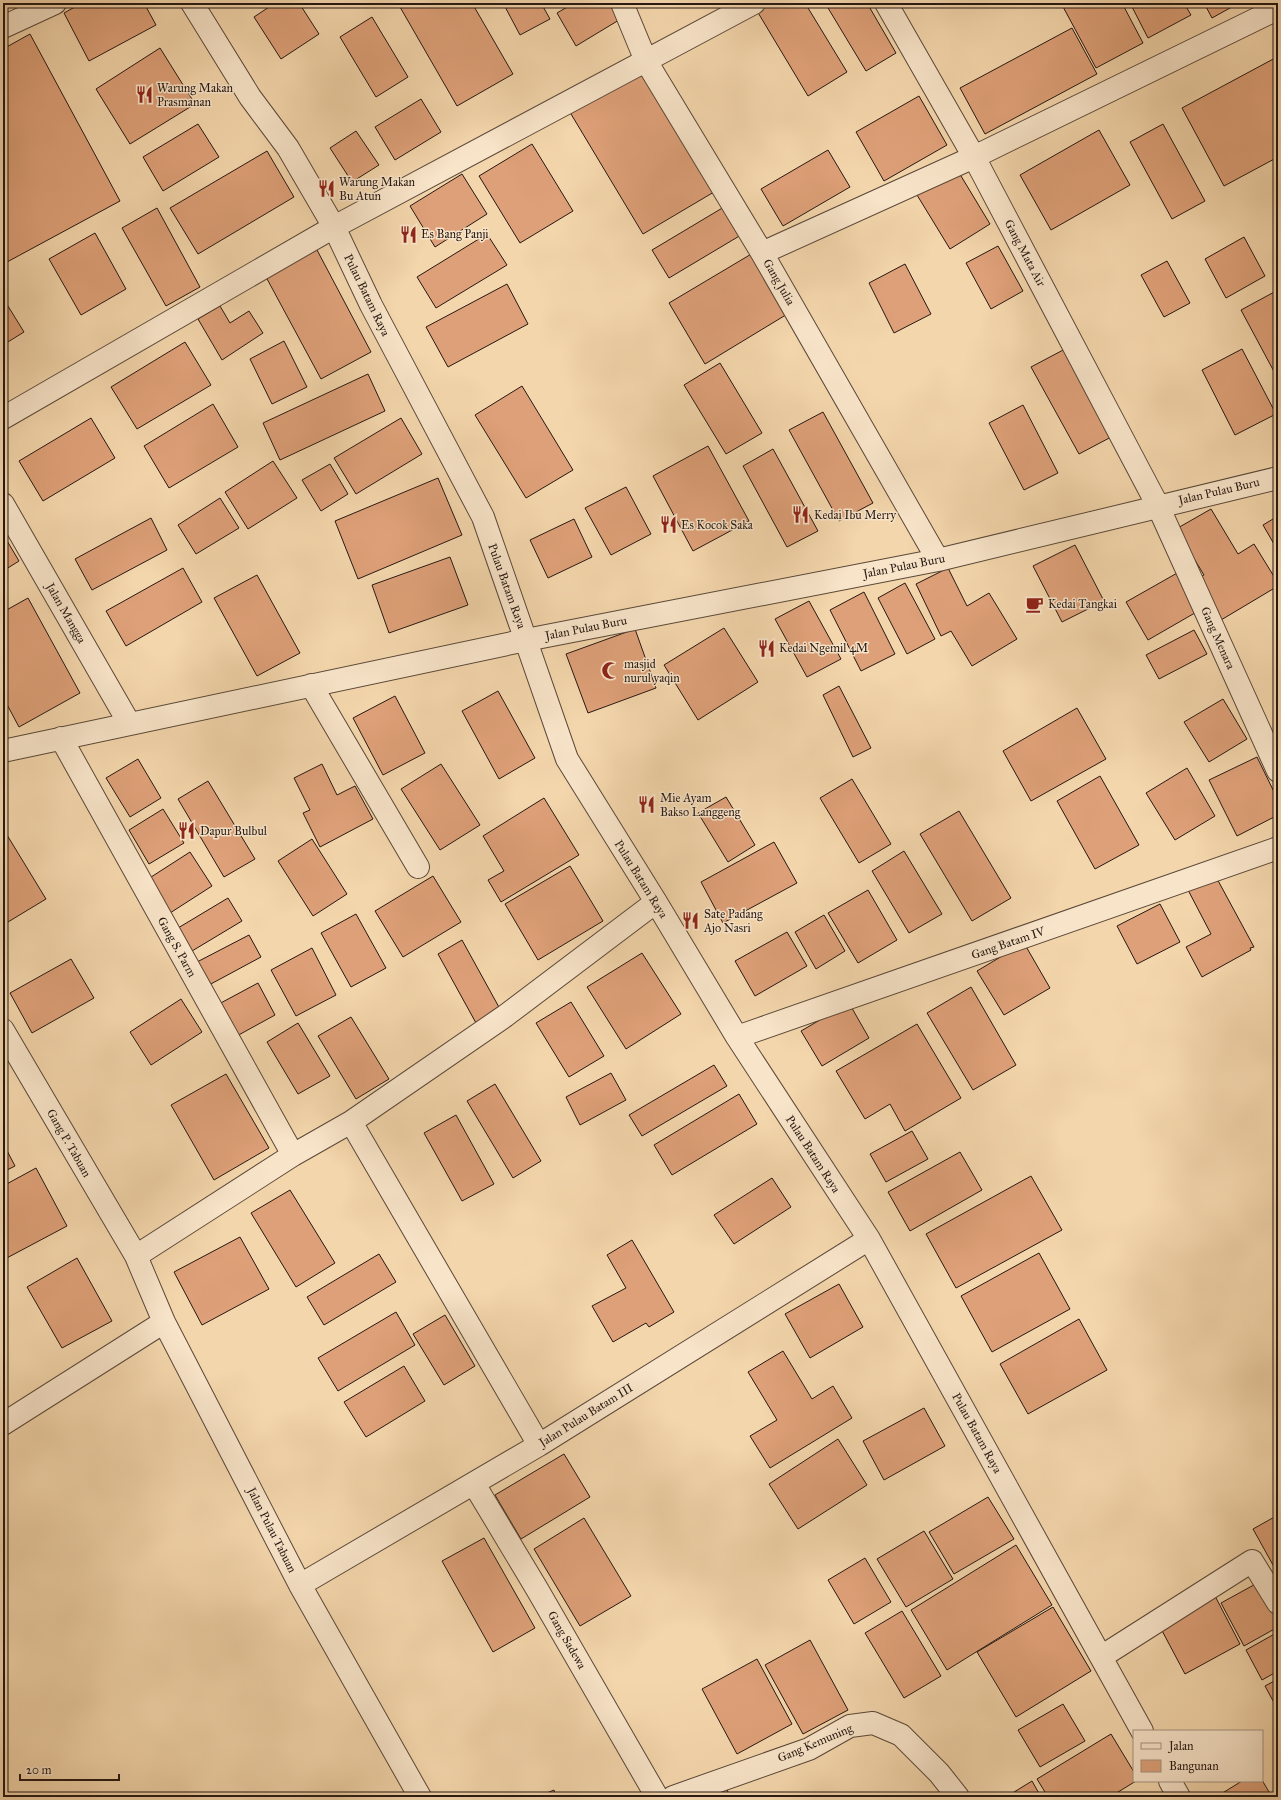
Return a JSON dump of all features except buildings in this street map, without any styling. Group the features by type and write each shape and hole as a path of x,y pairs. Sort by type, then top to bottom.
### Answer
{"street":[{"path":"3,28 55,3"},
{"name":"Pulau Batam Raya","path":"192,3 250,96 288,148 334,227 371,305 483,517 567,759 656,902 737,1037 869,1239 1141,1730"},
{"name":"Gang Julia","path":"622,3 646,61 762,253 938,560"},
{"path":"3,418 334,227 754,3"},
{"name":"Gang Mata Air","path":"886,3 974,157 1158,506"},
{"path":"762,253 974,157 1272,13"},
{"name":"Jalan Pulau Buru","path":"3,751 526,640 938,560 1278,478"},
{"name":"Jalan Mangga","path":"3,504 130,723"},
{"name":"Gang Menara","path":"1158,506 1278,771"},
{"path":"311,685 418,867"},
{"name":"Gang S. Parm","path":"61,738 293,1155"},
{"name":"Gang Batam IV","path":"737,1037 1278,848"},
{"path":"136,1256 293,1155 351,1122 505,1016 656,902"},
{"name":"Gang P. Tabuan","path":"3,1030 136,1256"},
{"path":"351,1122 539,1445"},
{"name":"Jalan Pulau Batam III","path":"300,1585 539,1445 869,1239"},
{"name":"Jalan Pulau Tabuan","path":"136,1256 164,1322 300,1585 420,1797"},
{"path":"3,1424 164,1322"},
{"name":"Gang Sadewa","path":"474,1484 538,1589 657,1797"},
{"path":"1101,1657 1252,1561 1278,1603"},
{"name":"Gang Kemuning","path":"673,1797 809,1749 850,1726 873,1723 901,1735 939,1773 958,1797"},
{"path":"1171,1782 1179,1797"}],"place":[{"name":"Warung Makan Prasmanan","path":"144,95"},
{"name":"Warung Makan Bu Atun","path":"326,189"},
{"name":"Es Bang Panji","path":"408,234"},
{"name":"Kedai Ibu Merry","path":"801,515"},
{"name":"Es Kocok Saka","path":"668,525"},
{"name":"Kedai Tangkai","path":"1035,604"},
{"name":"Kedai Ngemil 4M","path":"766,648"},
{"name":"masjid nurul yaqin","path":"611,671"},
{"name":"Mie Ayam Bakso Langgeng","path":"647,805"},
{"name":"Dapur Bulbul","path":"187,831"},
{"name":"Sate Padang Ajo Nasri","path":"691,921"}]}
